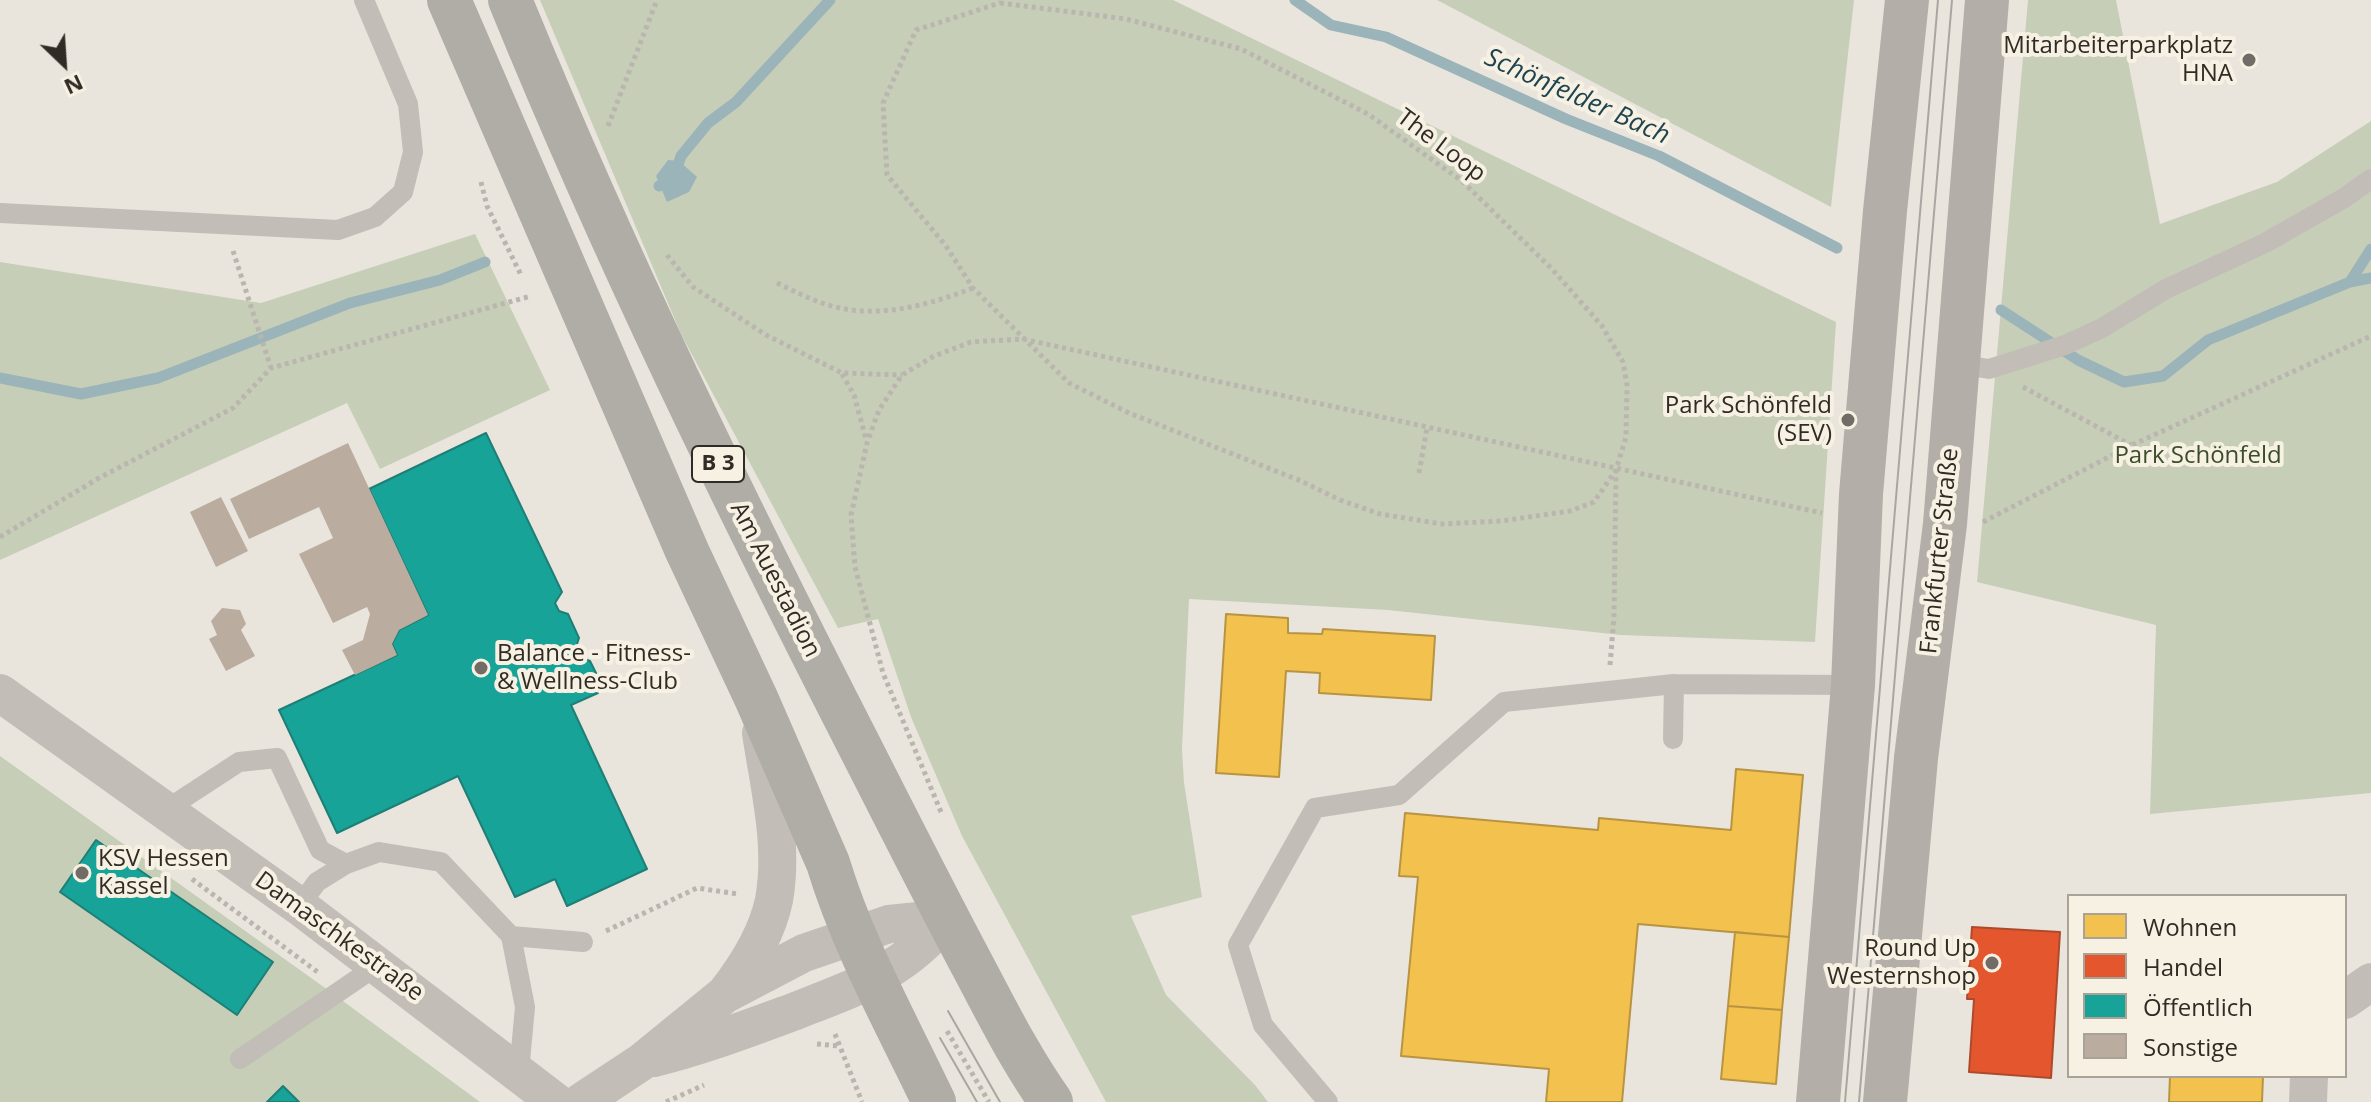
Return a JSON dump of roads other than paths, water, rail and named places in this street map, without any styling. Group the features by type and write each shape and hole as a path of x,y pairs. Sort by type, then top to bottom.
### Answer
{"main road":[{"name":"B 3","path":"449,0 687,551 828,863 875,979 934,1102"},
{"name":"Am Auestadion","path":"510,0 603,215 745,523 947,918 1024,1063 1051,1102"},
{"path":"1818,1102 1853,685 1862,478 1907,0"},
{"name":"Frankfurter Straße","path":"1885,1102 1916,758 1945,524 1973,367 1987,0"}],"street":[{"name":"Damaschkestraße","path":"0,693 299,906 556,1102"},
{"name":"B 3","path":"724,995 749,963 762,898 776,876 775,823 756,698"},
{"path":"581,1102 643,1061 724,995 804,953 889,924 947,918"},
{"path":"643,1061 736,1034 875,979 928,942 947,918"},
{"path":"2347,999 2371,982"},
{"path":"2308,1102 2309,1078"}],"lane":[{"path":"0,213 338,230 375,217 403,192 413,152 408,104 364,0"},
{"path":"1973,367 2057,348 2102,328 2166,289 2265,243 2371,179"},
{"path":"1328,1102 1263,1025 1238,945 1315,808 1399,795 1504,702 1674,684 1853,685"},
{"path":"1673,739 1674,684"},
{"path":"164,811 239,762 277,758 320,850 346,864"},
{"path":"299,906 317,882 346,864 379,852 441,862 511,936 525,1007 519,1072"},
{"path":"511,936 583,942"},
{"path":"240,1059 378,965"}],"water":[{"path":"668,160 679,161 697,177 689,192 667,202 656,176"}],"waterway":[{"name":"Schönfelder Bach","path":"659,186 674,177 681,156 708,123 736,102 830,0"},
{"name":"Schönfelder Bach","path":"1295,0 1331,25 1386,37 1566,119 1659,156 1837,248"},
{"path":"2350,282 2371,249"},
{"path":"0,378 81,394 158,378 350,303 440,280 485,262"},
{"name":"Schönfelder Bach","path":"2001,310 2078,360 2124,382 2163,376 2208,340 2350,282 2371,278"}],"tram line":[{"path":"1845,1102 1938,0"},
{"path":"1859,1102 1952,0"},
{"path":"948,1011 1000,1102"},
{"path":"940,1038 977,1102"}],"place":[{"name":"Mitarbeiterparkplatz HNA","path":"2249,60"},
{"name":"Park Schönfeld (SEV)","path":"1848,420"},
{"name":"Balance - Fitness- & Wellness-Club","path":"481,668"},
{"name":"KSV Hessen Kassel","path":"82,873"},
{"name":"Round Up Westernshop","path":"1992,963"}],"park label":[{"name":"Park Schönfeld","path":"2198,456"}]}
